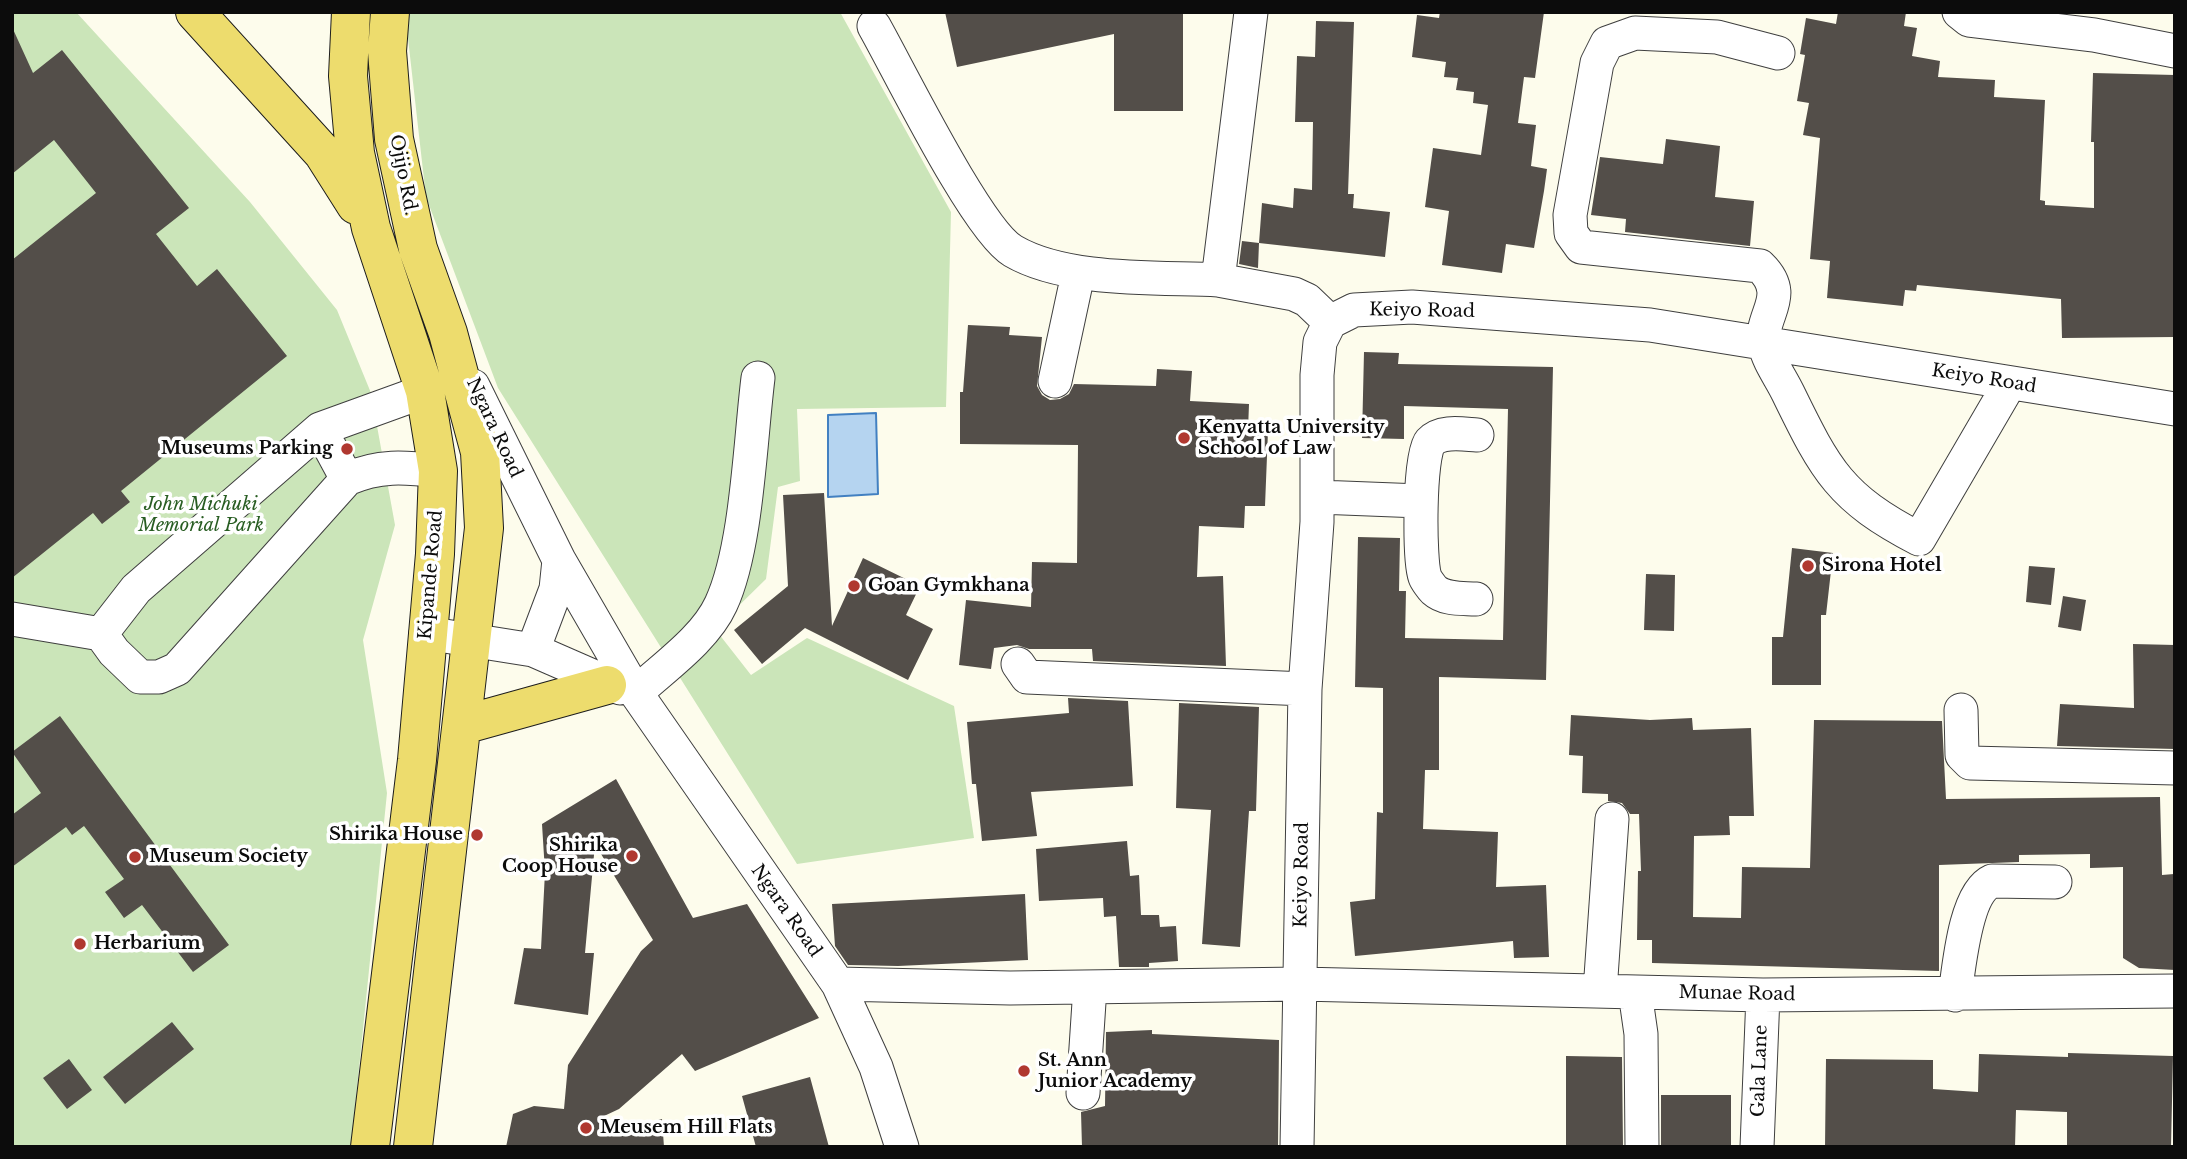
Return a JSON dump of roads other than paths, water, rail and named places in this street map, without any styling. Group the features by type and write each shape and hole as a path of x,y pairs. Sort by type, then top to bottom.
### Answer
{"main road":[{"path":"195,12 323,153 371,228"},
{"name":"Kipande Road","path":"351,12 348,76 353,140 371,228 425,391 439,471 435,554 417,760 370,1147"},
{"name":"Ojijo Rd.","path":"390,12 387,51 394,139 418,249 449,333"},
{"path":"413,1147 484,528 480,452 449,333"},
{"path":"463,725 622,689"}],"street":[{"path":"1217,280 1251,12"},
{"path":"1959,12 1969,20 1990,24 2094,36 2175,51"},
{"path":"1778,53 1719,25 1635,33 1607,43 1597,63 1570,215 1571,233 1581,247 1760,266 1769,275 1775,290 1764,344 1815,447 1845,492 1878,518 1920,539 2010,383"},
{"path":"874,26 982,218 1012,251 1078,274 1217,280 1294,294 1307,300 1330,322"},
{"path":"1055,381 1078,274"},
{"name":"Keiyo Road","path":"1297,1147 1305,689 1318,497 1317,375 1320,342 1330,322 1354,310 1412,307 1650,325 2175,409"},
{"name":"Ngara Road","path":"449,333 622,689 838,984 876,1066 901,1147"},
{"path":"622,689 701,632 721,606 738,548 736,454 758,378"},
{"path":"101,634 136,589 320,429 425,391"},
{"path":"320,429 347,479"},
{"path":"1476,599 1451,598 1435,591 1425,578 1420,501 1426,448 1431,440 1445,434 1477,435"},
{"path":"12,619 101,634 114,652 140,677 159,677 177,669 347,479 368,470 391,466 439,471"},
{"path":"1318,497 1420,501"},
{"path":"533,650 556,589 559,560"},
{"name":"Ngara Road","path":"426,633 533,650 622,689"},
{"path":"1018,664 1027,677 1305,689"},
{"path":"1961,710 1962,755 1970,763 2175,768"},
{"path":"1600,991 1612,819"},
{"path":"1955,995 1962,946 1977,893 1983,885 1992,881 2055,883"},
{"name":"Munae Road","path":"838,984 1090,987 1300,984 1763,995 2175,991"},
{"path":"1083,1093 1090,987"},
{"path":"1635,992 1641,1034 1642,1147"},
{"name":"Gala Lane","path":"1757,1147 1763,995"}],"water":[{"path":"876,413 878,494 828,497 828,415"}],"place":[{"name":"Kenyatta University School of Law","path":"1184,438"},
{"name":"Museums Parking","path":"347,449"},
{"name":"Sirona Hotel","path":"1808,566"},
{"name":"Goan Gymkhana","path":"854,586"},
{"name":"Shirika House","path":"477,835"},
{"name":"Shirika Coop House","path":"632,856"},
{"name":"Museum Society","path":"135,857"},
{"name":"Herbarium","path":"80,944"},
{"name":"St. Ann Junior Academy","path":"1024,1071"},
{"name":"Meusem Hill Flats","path":"586,1128"}],"park label":[{"name":"John Michuki Memorial Park","path":"201,515"}]}
